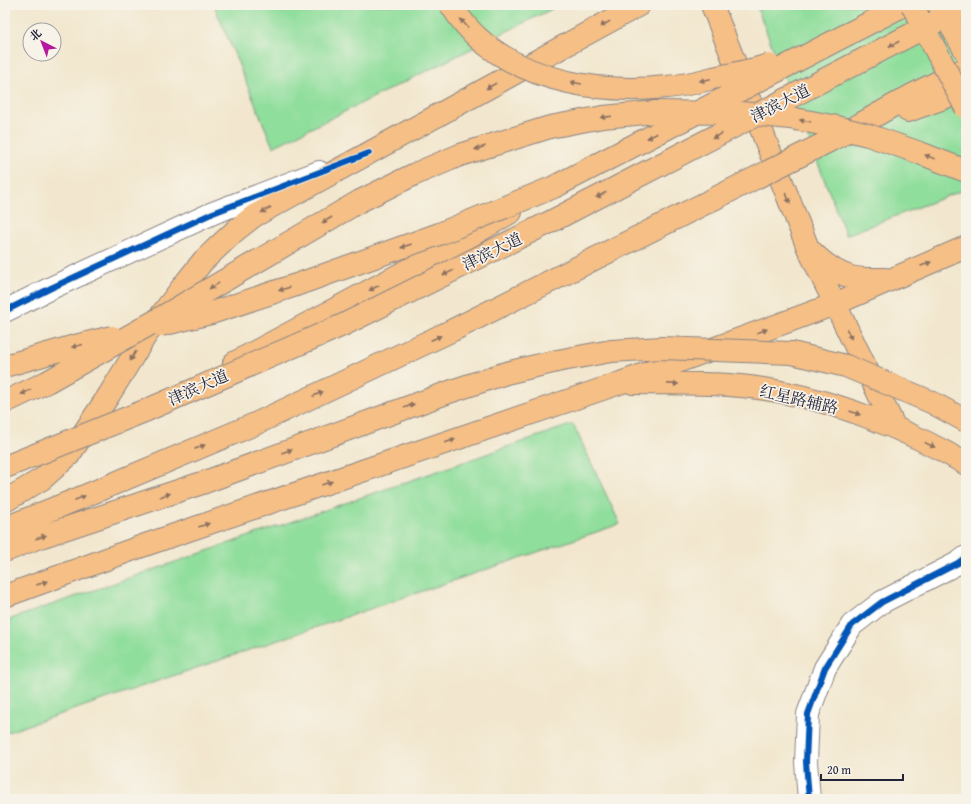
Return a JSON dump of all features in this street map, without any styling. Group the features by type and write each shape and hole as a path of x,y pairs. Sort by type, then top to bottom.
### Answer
{"main road":[{"path":"451,5 458,16 477,37 504,57 528,69 553,78 577,84 607,87 666,87 754,70 848,34"},
{"path":"5,502 42,479 69,455 109,395 146,335 203,261 236,230 254,216 639,5"},
{"path":"712,5 808,248 895,428"},
{"path":"147,410 453,246 554,187 904,5"},
{"path":"912,5 966,108"},
{"path":"939,5 966,52"},
{"name":"津滨大道","path":"5,467 147,410 342,325 550,222 966,6"},
{"path":"5,528 255,424 453,330 841,135 966,68"},
{"path":"841,135 966,90"},
{"path":"5,402 47,382 145,327 360,201 415,174 460,155 550,127 603,117 656,112 748,114 797,119 868,135 966,171"},
{"path":"5,366 71,347 211,313 296,285 439,234 554,187"},
{"path":"5,596 145,545 620,383 835,304 966,247"},
{"path":"808,248 821,261 851,277 890,280"},
{"path":"5,551 37,538 205,482 452,391 506,374 557,361 611,351 662,348 792,353 846,366 931,402 966,421"},
{"name":"红星路辅路","path":"620,383 714,384 764,389 824,402 895,428 966,464"}],"street":[{"path":"5,311 51,288 213,213 369,153"},
{"path":"808,799 806,762 808,714 825,668 852,625 882,602 966,557"}],"green space":[{"path":"214,5 560,5 273,147"},
{"path":"756,5 966,5 966,189 846,235"},
{"path":"573,424 620,524 5,733 5,621"}],"cycle path":[{"path":"5,311 51,288 213,213 369,153"},
{"path":"809,799 806,762 808,714 825,668 852,625 882,602 958,563 966,557"}]}
